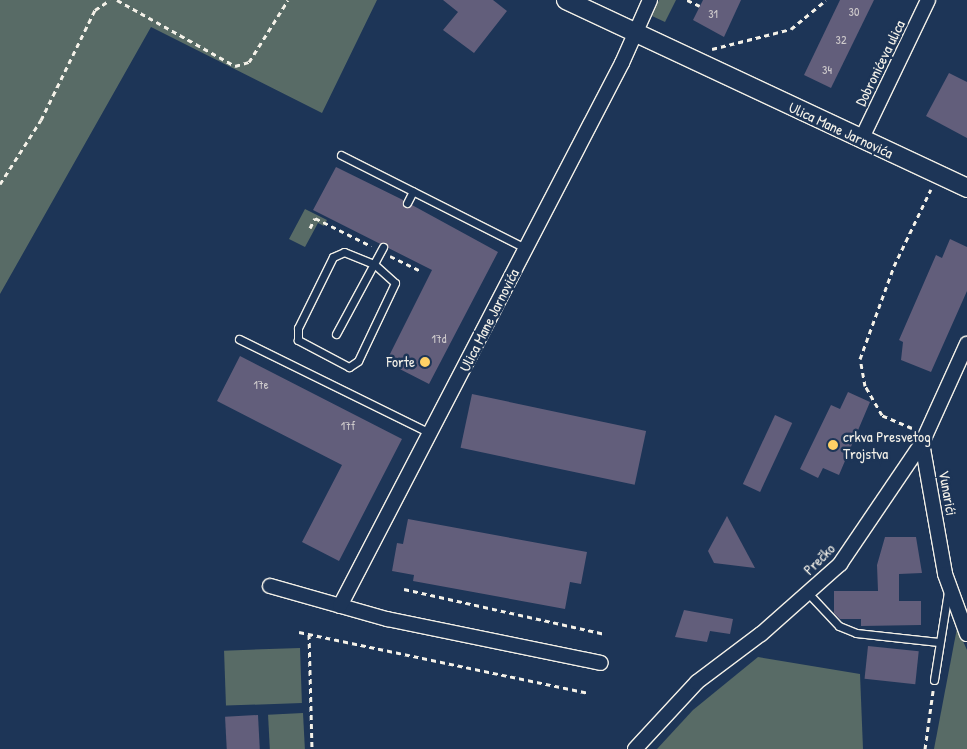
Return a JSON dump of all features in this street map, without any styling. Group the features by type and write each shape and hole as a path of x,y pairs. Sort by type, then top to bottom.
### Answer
{"street":[{"name":"Ulica Mane Jarnovića","path":"566,0 861,140 967,188"},
{"path":"635,32 650,0"},
{"name":"Dobronićeva ulica","path":"861,140 928,0"},
{"name":"Ulica Mane Jarnovića","path":"340,606 635,32"},
{"name":"Prečko","path":"635,749 697,682 808,593 840,564 924,439 967,344"},
{"name":"Vunarići","path":"924,439 950,585 967,634"},
{"path":"270,586 340,606 601,662"}],"lane":[{"path":"341,155 525,248"},
{"path":"407,202 413,192"},
{"path":"336,334 382,249"},
{"path":"344,252 374,264 392,278 394,291 358,361 342,366 300,344 298,328 333,257 344,252"},
{"path":"239,339 430,433"},
{"path":"934,680 950,585"},
{"path":"808,593 839,626 856,633 939,642"}],"path":[{"path":"0,184 41,120 95,10 111,0 117,0 235,66 249,62 288,0"},
{"path":"687,0 700,6"},
{"path":"712,49 791,29 826,0"},
{"path":"924,439 882,415 865,386 860,359 894,266 933,186"},
{"path":"310,228 315,218 382,249 421,271"},
{"path":"404,589 605,634"},
{"path":"299,632 589,693"},
{"path":"309,634 312,749"},
{"path":"926,749 934,680"}],"green space":[{"path":"0,0 377,0 322,113 151,27 0,294"},
{"path":"659,0 676,0 665,22 652,16"},
{"path":"305,209 327,220 324,226 318,223 305,247 289,239"},
{"path":"957,628 967,650 967,749 934,749"},
{"path":"300,648 302,703 226,706 224,651"},
{"path":"758,657 860,674 863,749 657,749 693,710"},
{"path":"303,713 305,749 270,749 268,715"}],"building":[{"path":"443,0 493,0 507,11 474,53 443,30 458,12"},
{"path":"703,0 741,0 724,37 693,20"},
{"path":"840,0 874,0 831,88 804,75"},
{"path":"949,73 967,82 967,138 926,116"},
{"path":"336,167 403,200 404,207 412,205 498,252 429,384 386,362 432,270 313,210"},
{"path":"950,239 967,247 967,291 931,372 901,360 903,342 899,340 936,255 942,258"},
{"path":"240,356 402,439 339,561 302,542 342,465 217,401"},
{"name":"crkva Presvetog Trojstva","path":"848,392 870,402 839,475 823,468 818,478 800,469 831,405 840,409"},
{"path":"472,394 646,431 635,485 461,448"},
{"path":"775,415 792,423 760,492 743,484"},
{"path":"727,516 755,568 714,563 708,551"},
{"path":"408,519 587,552 581,584 570,582 565,609 413,581 414,575 392,571 397,543 403,544"},
{"path":"885,537 916,537 922,573 899,574 899,601 921,601 921,625 861,626 861,619 840,619 834,613 834,591 878,591 877,565"},
{"path":"684,610 733,619 730,634 710,631 707,642 675,637"},
{"path":"868,646 919,651 915,684 865,679"},
{"path":"258,715 260,749 227,749 225,717"}],"place":[{"name":"Forte","path":"425,362"},
{"name":"crkva Presvetog Trojstva","path":"833,445"}]}
